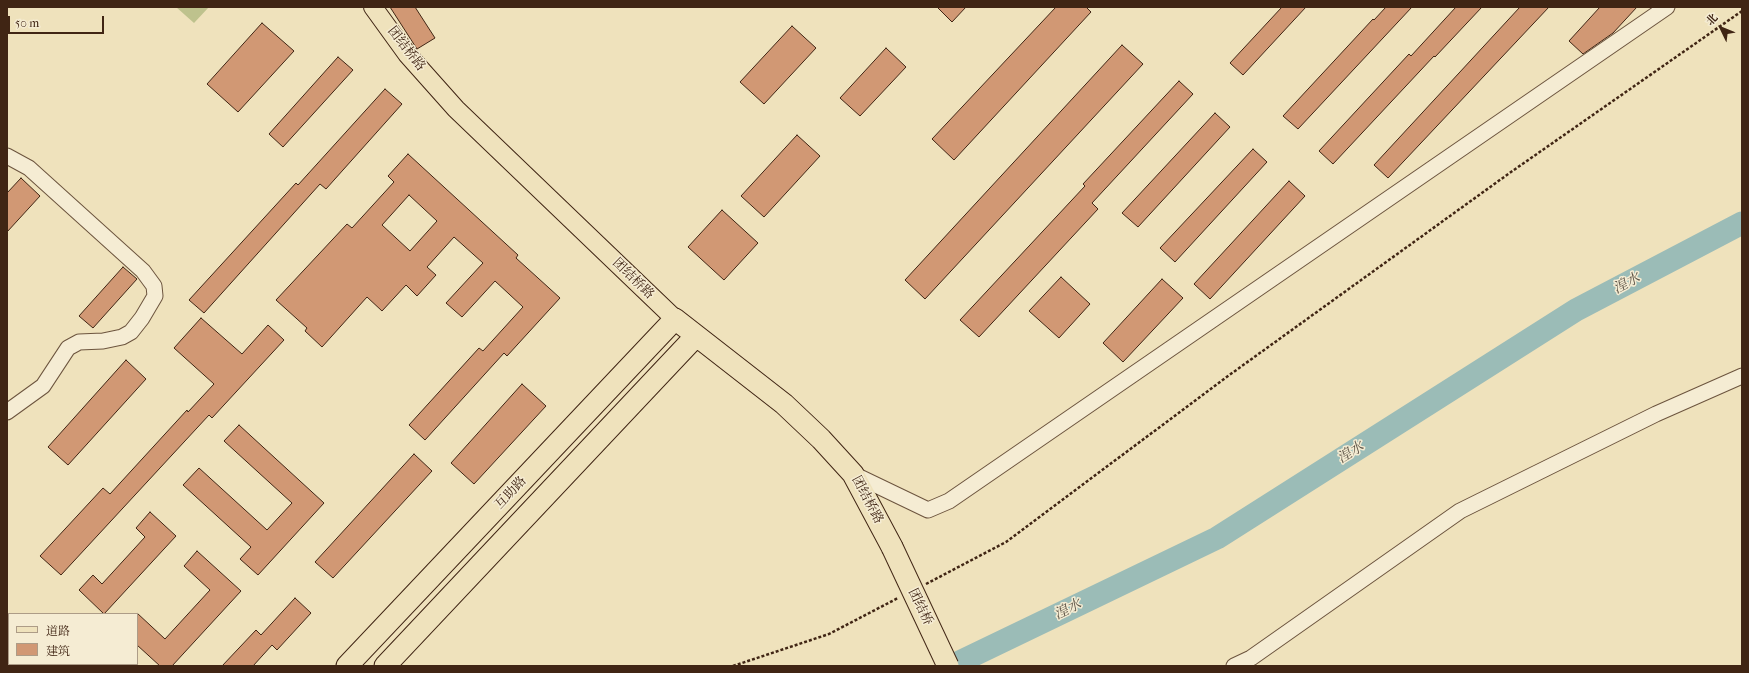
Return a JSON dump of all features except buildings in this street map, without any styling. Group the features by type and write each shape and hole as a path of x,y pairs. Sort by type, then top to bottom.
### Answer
{"highway":[{"name":"团结桥路","path":"675,319 696,337 784,404 821,439 853,474 892,547"},
{"name":"互助路","path":"347,666 675,319"},
{"name":"互助路","path":"385,666 696,337"},
{"name":"团结桥","path":"892,547 948,666"}],"main road":[{"name":"团结桥路","path":"373,7 407,54 456,109 675,319"}],"street":[{"path":"853,474 928,510 949,501 1667,7"},
{"path":"7,156 30,168 143,271 154,286 155,296 142,318 131,332 122,337 103,341 79,342 68,348 44,386 7,412"},
{"path":"1234,666 1253,662 1460,511 1656,414 1742,376"}],"path":[{"path":"921,586 1006,542 1286,335 1511,172 1742,11"},
{"path":"733,666 829,634 900,598"}],"green space":[{"path":"176,7 209,7 194,23"}],"waterway":[{"name":"湟水","path":"951,666 1217,538 1576,310 1742,223"}]}
